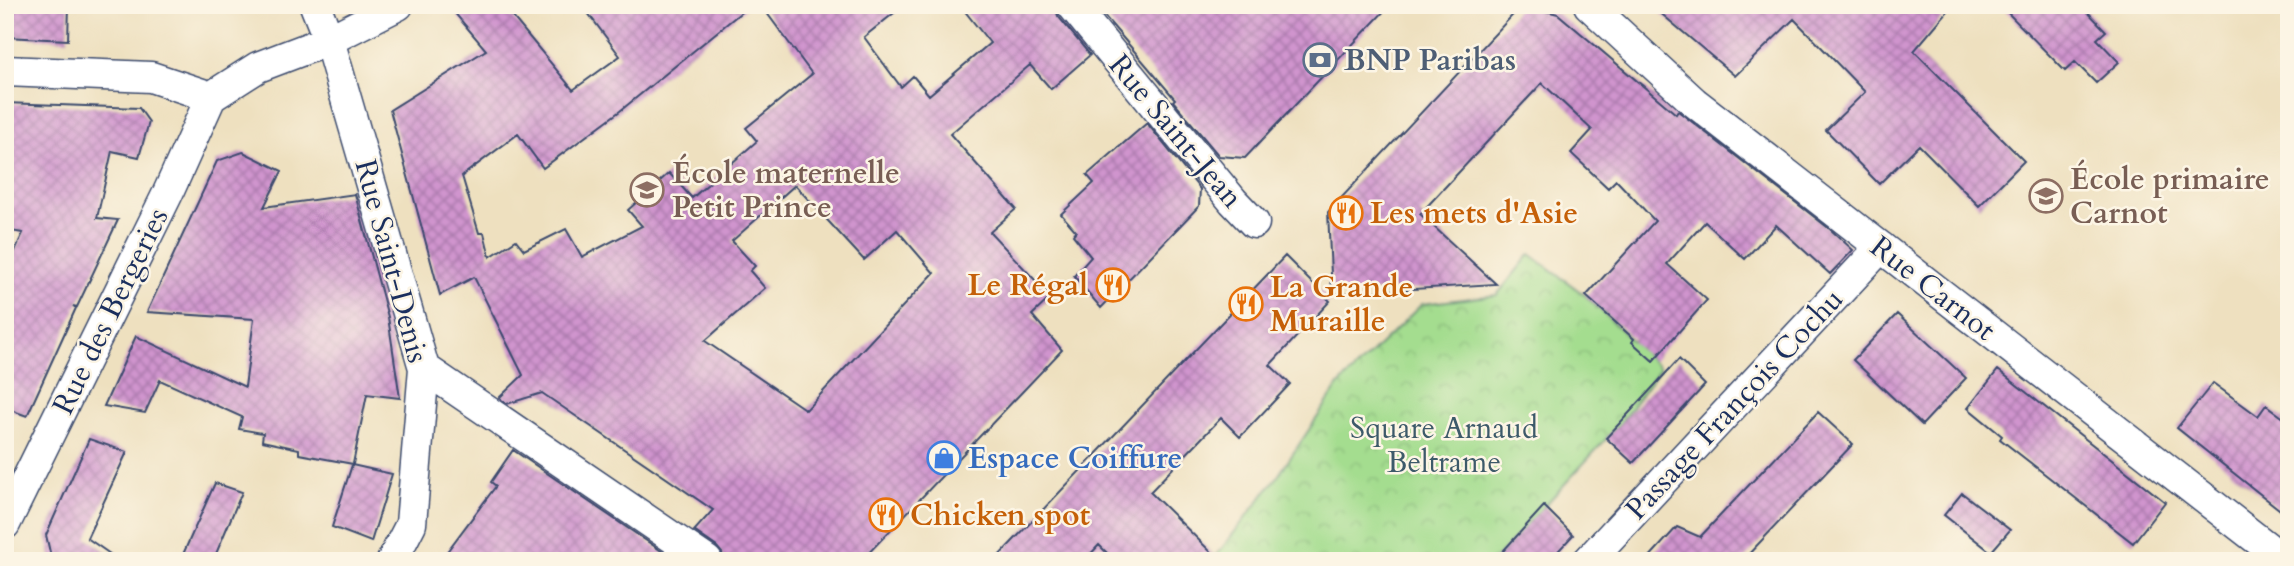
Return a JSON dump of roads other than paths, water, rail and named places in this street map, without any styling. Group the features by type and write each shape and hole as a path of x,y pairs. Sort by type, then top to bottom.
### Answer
{"street":[{"name":"Rue Saint-Denis","path":"315,5 329,40 424,368 411,524 393,561"},
{"path":"5,71 150,77 211,97 258,67 329,40 398,5"},
{"name":"Rue Saint-Jean","path":"1072,5 1254,223"},
{"name":"Rue Carnot","path":"1589,5 1694,102 2285,561"},
{"name":"Rue des Bergeries","path":"5,524 167,195 211,97"},
{"name":"Passage François Cochu","path":"1588,561 1881,247"},
{"path":"424,368 707,561"}],"place":[{"name":"BNP Paribas","path":"1320,60"},
{"name":"École maternelle Petit Prince","path":"647,190"},
{"name":"École primaire Carnot","path":"2046,196"},
{"name":"Les mets d'Asie","path":"1346,213"},
{"name":"Le Régal","path":"1113,285"},
{"name":"La Grande Muraille","path":"1246,304"},
{"name":"Espace Coiffure","path":"944,458"},
{"name":"Chicken spot","path":"886,515"}],"park label":[{"name":"Square Arnaud Beltrame","path":"1444,445"}]}
